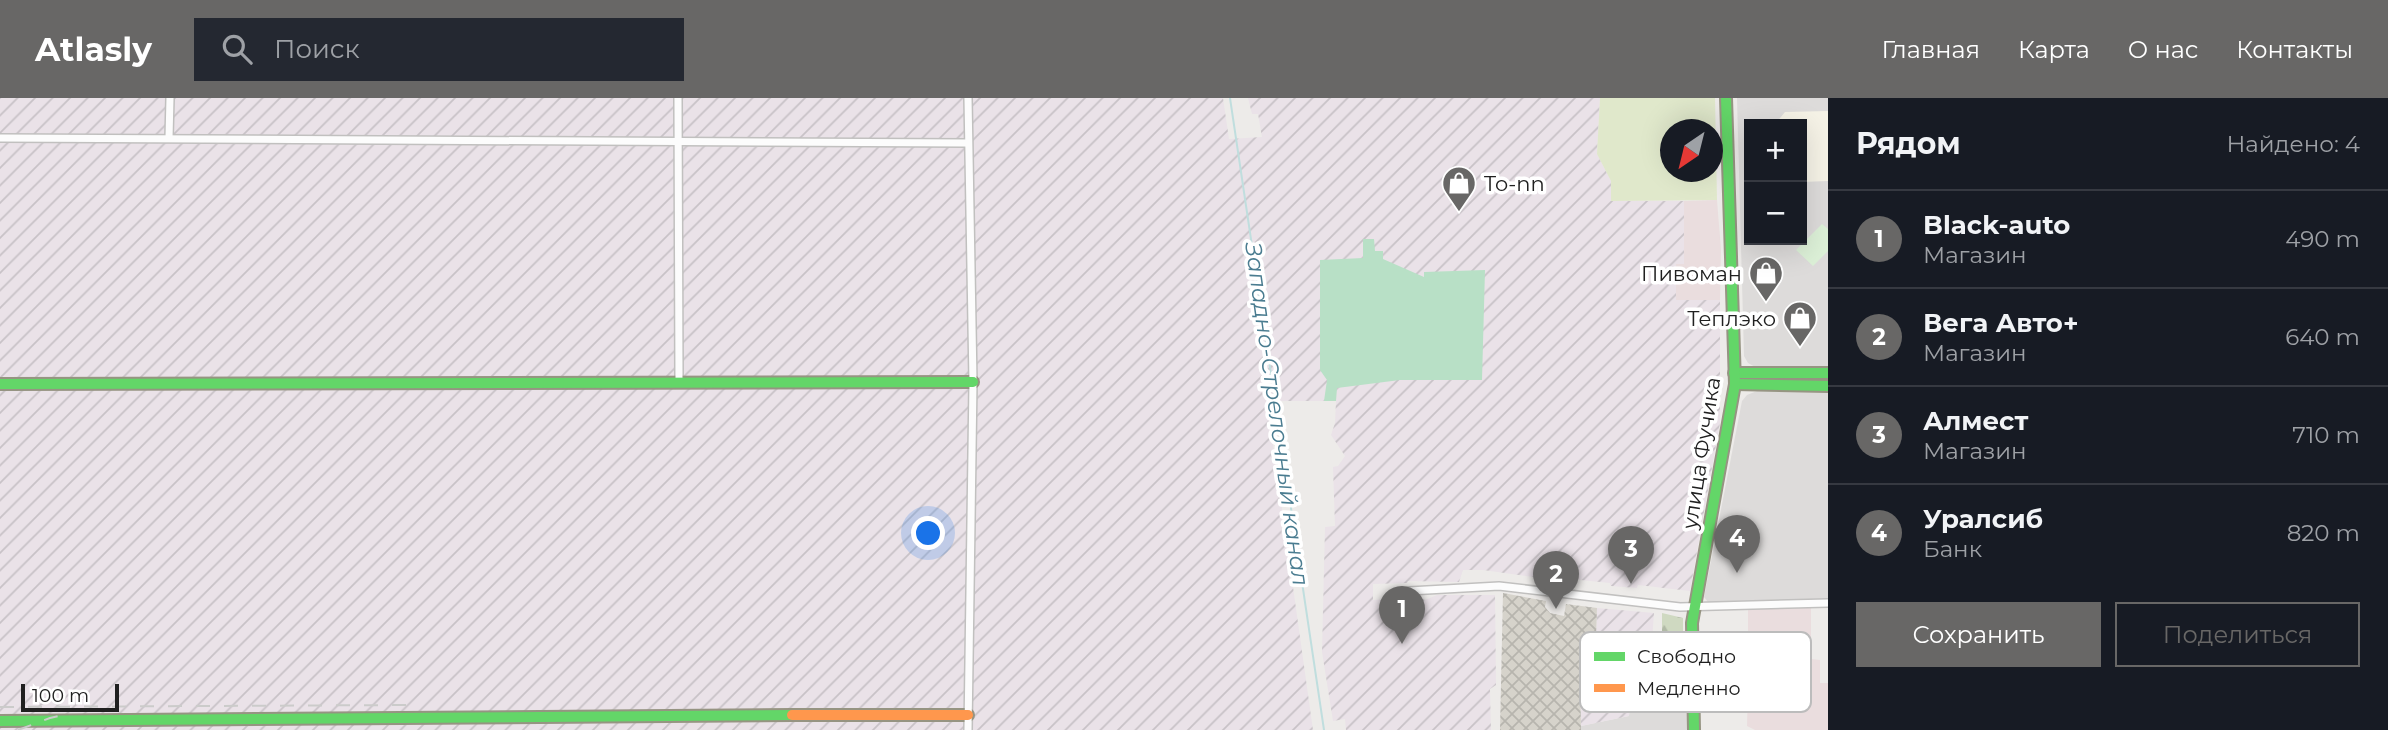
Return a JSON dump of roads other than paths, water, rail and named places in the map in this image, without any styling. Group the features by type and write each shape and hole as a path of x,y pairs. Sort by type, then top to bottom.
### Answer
{"street":[{"path":"169,138 170,98"},
{"path":"677,98 680,383"},
{"path":"968,98 973,382 968,730"},
{"name":"улица Фучика","path":"1693,632 1695,606 1735,379 1726,98"},
{"path":"0,138 968,143"},
{"path":"1735,379 1828,373"},
{"path":"1735,379 1828,386"},
{"path":"0,384 973,382"},
{"path":"1409,591 1499,586 1680,607 1828,603"},
{"name":"улица Фучика","path":"1694,712 1694,730"},
{"path":"0,721 584,715 968,715"}],"waterway":[{"name":"Западно-Стрелочный канал","path":"1230,98 1324,730"}],"railway":[{"path":"0,707 410,705"},
{"path":"18,730 71,713"}],"place":[{"name":"To-nn","path":"1459,213"},
{"name":"Пивоман","path":"1766,303"},
{"name":"Теплэко","path":"1800,348"},
{"name":"Уралсиб","path":"1737,573"},
{"name":"Алмест","path":"1631,584"},
{"name":"Вега Авто+","path":"1556,609"},
{"name":"Black-auto","path":"1402,644"}]}
